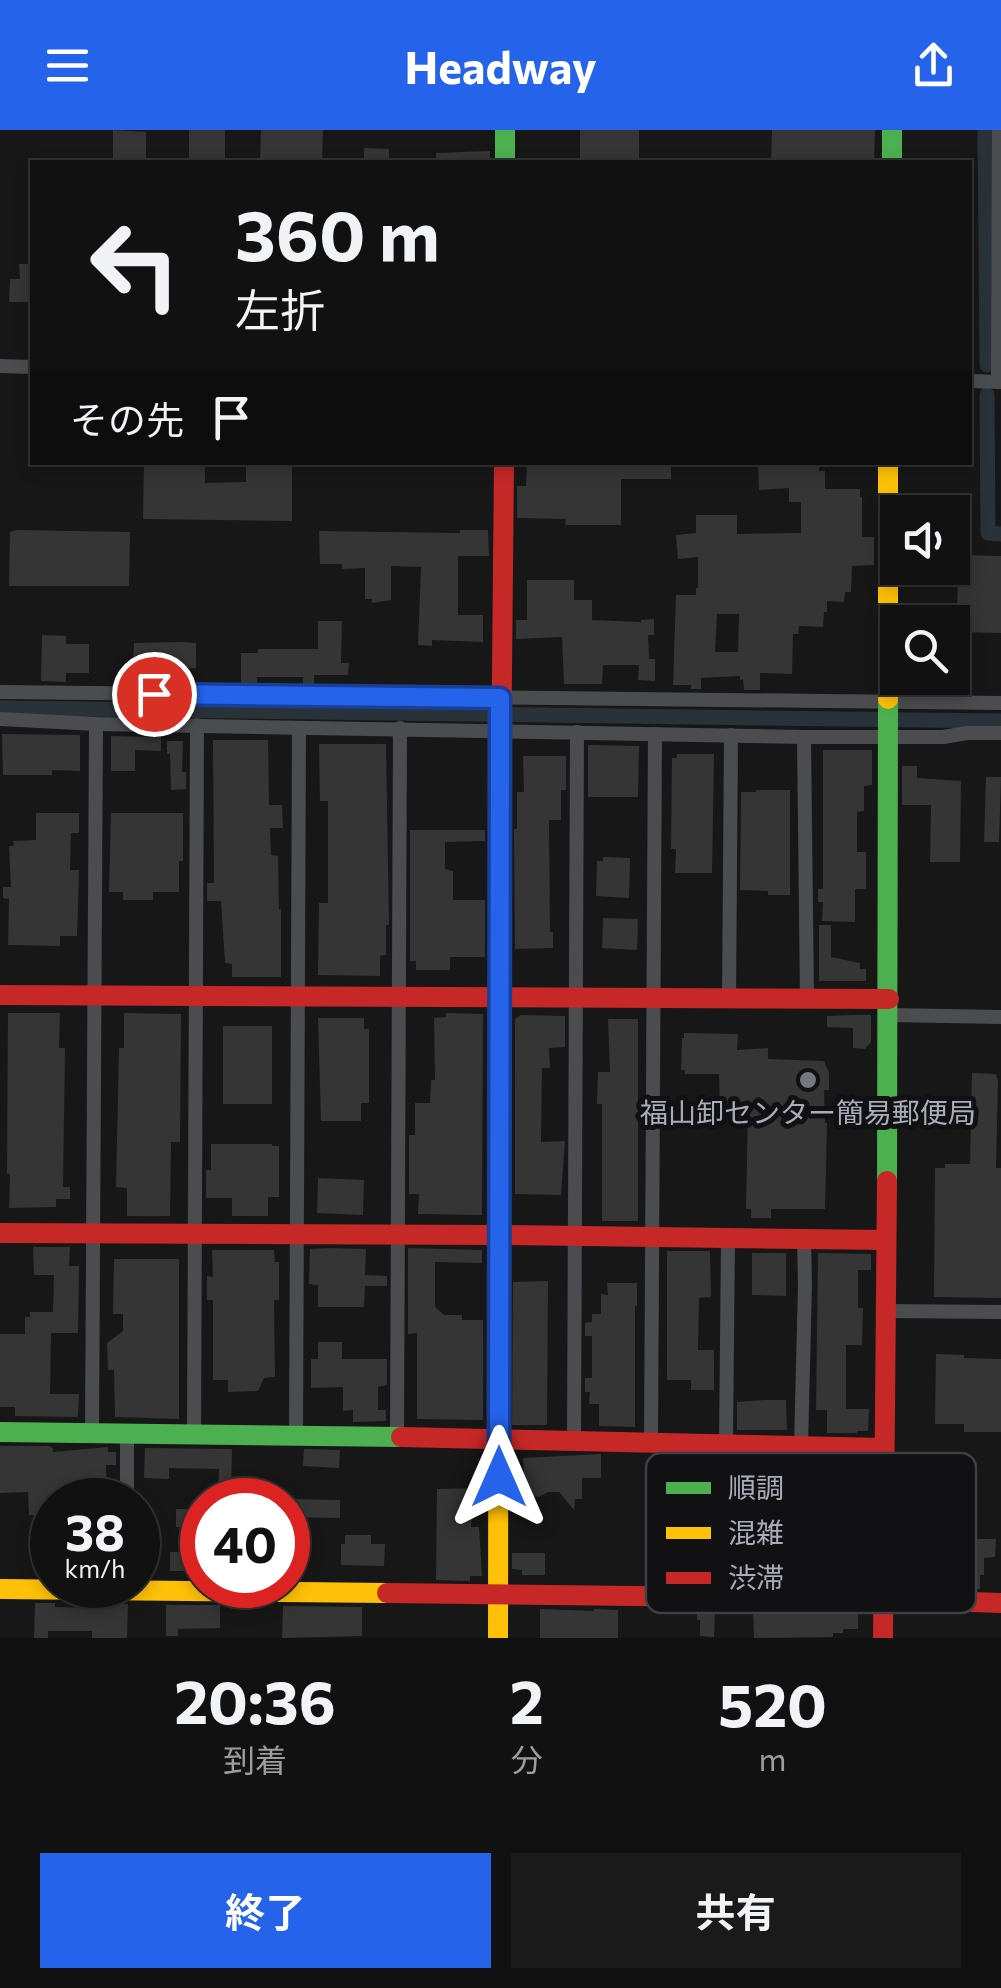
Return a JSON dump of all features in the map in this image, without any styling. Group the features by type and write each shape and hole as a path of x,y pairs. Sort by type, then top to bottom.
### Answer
{"street":[{"path":"505,130 505,160"},
{"path":"892,130 892,160"},
{"path":"972,381 999,382 1000,130"},
{"path":"0,366 30,367"},
{"path":"498,1638 504,465"},
{"path":"883,1453 889,1007 888,465"},
{"path":"0,692 500,714 888,719 943,737 1001,733"},
{"path":"0,719 400,728 500,714 577,732 804,736 1001,702"},
{"path":"92,1432 96,724"},
{"path":"194,1435 197,725"},
{"path":"296,1435 299,728"},
{"path":"396,1436 400,728"},
{"path":"574,1440 577,732"},
{"path":"651,1442 655,734"},
{"path":"729,999 731,735"},
{"path":"804,736 806,998"},
{"path":"0,996 806,998 1001,1017"},
{"path":"0,1233 886,1240"},
{"path":"726,1443 728,1238"},
{"path":"802,1445 804,1240"},
{"path":"885,1312 1001,1312"},
{"path":"0,1432 396,1436 883,1448"},
{"path":"127,1434 127,1478"},
{"path":"0,1589 30,1589"},
{"path":"160,1589 646,1598"},
{"path":"976,1602 1001,1603"},
{"path":"882,1638 883,1613"}],"building":[{"path":"113,130 146,132 146,160 113,160"},
{"path":"189,130 225,130 225,160 189,160"},
{"path":"261,130 323,130 322,160 260,160"},
{"path":"580,130 639,130 639,160 580,160"},
{"path":"772,130 875,130 874,160 771,160"},
{"path":"364,148 389,149 389,160 364,160"},
{"path":"490,151 490,160 436,160 436,153"},
{"path":"19,264 30,264 30,302 9,302 10,279 20,279"},
{"path":"144,465 205,465 205,483 246,482 246,465 292,465 292,521 143,519"},
{"path":"527,465 671,465 671,479 621,479 621,525 565,525 566,519 517,518 517,486 526,486"},
{"path":"758,465 820,465 819,471 825,471 825,489 860,489 862,537 874,537 874,565 852,566 851,592 845,592 844,602 827,601 823,627 799,626 798,634 793,634 792,674 760,673 760,690 744,690 740,676 701,678 701,689 673,685 676,595 696,595 698,588 698,557 678,559 676,535 696,533 696,515 737,515 737,534 801,533 801,502 789,502 789,488 759,490","holes":["717,614 739,614 738,652 715,652"]},
{"path":"488,530 489,556 458,556 458,615 483,615 483,642 432,640 432,646 418,645 421,567 391,566 391,600 372,603 372,599 365,599 365,568 342,569 342,564 320,564 319,531"},
{"path":"10,532 130,532 129,586 9,586"},
{"path":"970,555 1001,556 1001,633 970,632 970,605 957,605 958,585 970,585"},
{"path":"527,580 574,580 574,600 592,600 592,620 654,619 654,635 648,635 649,659 655,659 655,681 638,680 639,665 603,665 602,684 564,684 562,637 516,639 516,620 527,620"},
{"path":"318,621 342,621 341,663 349,663 348,675 314,675 314,685 303,684 303,677 257,677 257,684 241,684 241,653 258,653 258,649 318,649"},
{"path":"42,635 66,636 66,644 89,644 89,673 66,673 66,682 41,681"},
{"path":"134,643 196,643 196,668 138,672 138,667 133,667"},
{"path":"2,734 80,735 80,771 3,775"},
{"path":"111,736 161,737 161,751 135,750 135,771 111,771"},
{"path":"213,740 268,740 269,805 282,805 283,828 270,828 271,855 278,856 281,977 232,977 232,964 225,963 221,901 207,901 207,883 214,883"},
{"path":"167,741 183,741 186,789 171,790"},
{"path":"319,744 386,744 389,925 386,955 380,956 380,976 318,975 319,903 328,903 328,801 320,801"},
{"path":"588,745 639,746 638,797 588,797"},
{"path":"823,750 872,750 872,785 864,786 864,811 857,812 857,852 866,852 866,889 855,889 855,922 822,921 823,902 818,902 818,889 823,889"},
{"path":"677,754 714,754 712,873 675,873 676,849 671,849 672,758 677,758"},
{"path":"523,756 566,756 561,820 549,820 553,948 515,949 514,829 517,792 524,792"},
{"path":"902,766 917,766 917,778 961,781 960,862 930,862 931,805 902,805"},
{"path":"986,777 1001,777 999,842 984,842"},
{"path":"790,790 790,895 740,890 741,792"},
{"path":"36,813 79,813 79,833 71,833 70,870 79,870 77,936 60,936 60,946 8,945 9,899 3,898 3,887 11,887 9,846 14,846 13,841 36,840"},
{"path":"111,813 183,813 179,892 153,892 153,900 123,900 123,892 109,892"},
{"path":"410,830 485,830 485,841 445,842 445,869 453,871 453,900 485,900 485,957 450,957 450,970 416,970 416,961 410,961"},
{"path":"603,857 630,858 629,898 596,896 597,861 603,861"},
{"path":"603,918 638,919 637,950 602,948"},
{"path":"819,925 831,925 831,957 860,963 860,969 866,969 866,981 819,981"},
{"path":"8,1013 60,1013 59,1048 65,1048 63,1187 70,1187 70,1199 56,1199 56,1207 9,1208"},
{"path":"124,1013 181,1014 180,1142 171,1142 170,1216 127,1216 127,1188 116,1187 119,1048 124,1048"},
{"path":"446,1013 483,1014 482,1215 418,1214 419,1194 409,1194 409,1135 415,1135 415,1103 430,1103 431,1080 435,1080 434,1018 446,1017"},
{"path":"521,1015 565,1016 565,1047 549,1048 550,1068 542,1068 541,1142 565,1141 561,1195 515,1194 515,1019"},
{"path":"871,1015 871,1042 865,1049 853,1048 853,1028 827,1027 827,1016"},
{"path":"318,1018 364,1018 364,1029 369,1029 369,1103 361,1103 361,1121 321,1121"},
{"path":"608,1019 638,1019 638,1221 602,1221 602,1104 597,1104 598,1072 610,1072"},
{"path":"223,1026 272,1026 272,1104 223,1104"},
{"path":"684,1033 738,1034 737,1050 768,1048 768,1059 824,1061 829,1073 829,1090 824,1090 825,1209 771,1209 771,1218 751,1218 751,1209 746,1209 748,1107 720,1107 719,1074 685,1074 681,1070"},
{"path":"972,1073 996,1074 998,1081 996,1168 1001,1168 1001,1298 934,1297 935,1168 970,1164"},
{"path":"211,1144 279,1146 279,1197 268,1197 268,1216 232,1216 232,1198 206,1198"},
{"path":"318,1178 364,1180 363,1215 317,1213"},
{"path":"33,1247 70,1247 69,1266 79,1266 78,1333 51,1333 50,1394 79,1394 78,1417 15,1416 15,1407 0,1407 0,1334 25,1334 25,1317 30,1317 30,1312 53,1312 54,1275 34,1275"},
{"path":"408,1248 482,1250 482,1263 435,1262 435,1307 444,1315 462,1315 462,1320 483,1320 483,1420 417,1419 417,1333 408,1334"},
{"path":"310,1249 366,1249 365,1275 387,1276 387,1286 365,1286 364,1307 318,1307 318,1285 309,1284"},
{"path":"212,1250 274,1250 275,1262 279,1262 279,1300 274,1300 275,1377 264,1378 258,1391 228,1392 228,1380 213,1380 213,1300 207,1300 207,1276 213,1277"},
{"path":"667,1251 710,1251 711,1297 699,1298 698,1350 714,1350 714,1390 691,1390 691,1380 667,1380"},
{"path":"752,1253 786,1253 786,1296 752,1295"},
{"path":"818,1253 871,1254 871,1270 858,1270 862,1345 846,1345 846,1409 869,1409 868,1431 827,1433 827,1410 816,1410"},
{"path":"114,1259 179,1259 179,1419 115,1417 114,1370 108,1370 107,1343 123,1331 123,1314 113,1314"},
{"path":"548,1281 547,1425 512,1425 513,1282"},
{"path":"607,1283 637,1283 635,1427 599,1426 599,1404 589,1404 590,1392 585,1392 585,1378 592,1378 592,1336 585,1336 585,1323 592,1322 592,1314 601,1314 601,1294 608,1295"},
{"path":"318,1342 342,1342 342,1359 387,1359 387,1385 378,1387 378,1410 386,1410 386,1421 353,1422 353,1410 343,1411 343,1387 311,1388 311,1359 318,1359"},
{"path":"936,1354 1001,1359 1001,1432 964,1432 964,1424 935,1424"},
{"path":"786,1400 787,1430 737,1430 737,1402"},
{"path":"0,1446 49,1446 53,1452 108,1447 108,1452 116,1452 116,1465 106,1465 106,1478 30,1478 30,1515 28,1492 0,1493"},
{"path":"145,1448 232,1449 231,1478 219,1478 219,1469 169,1468 169,1479 144,1478"},
{"path":"304,1449 340,1450 339,1468 303,1466"},
{"path":"601,1454 601,1478 582,1478 582,1499 575,1499 574,1510 559,1492 539,1497 522,1487 523,1458"},
{"path":"483,1488 483,1504 471,1504 471,1527 479,1527 482,1576 470,1576 470,1581 436,1580 437,1489"},
{"path":"310,1499 340,1500 340,1518 310,1517"},
{"path":"176,1509 180,1509 180,1527 176,1527"},
{"path":"345,1535 371,1535 371,1544 385,1544 384,1566 341,1565"},
{"path":"976,1539 996,1539 995,1557 984,1558 980,1589 976,1589"},
{"path":"170,1552 180,1552 180,1571 170,1571"},
{"path":"512,1553 545,1553 545,1575 522,1575 522,1570 512,1569"},
{"path":"166,1605 220,1608 220,1628 178,1629 178,1636 166,1636"},
{"path":"362,1607 362,1636 282,1638 283,1608"},
{"path":"35,1608 128,1608 127,1638 92,1638 92,1631 48,1631 48,1638 34,1638"},
{"path":"540,1609 618,1610 618,1638 540,1638"},
{"path":"697,1613 715,1613 714,1637 700,1636"},
{"path":"753,1613 858,1613 858,1629 843,1629 843,1633 833,1633 833,1637 754,1638"}],"waterway":[{"path":"985,130 987,365"},
{"path":"987,395 988,533 1001,534"},
{"path":"0,708 1001,721"}],"traffic: fast":[{"path":"505,130 505,160"},
{"path":"892,130 892,160"},
{"path":"887,1181 888,699"},
{"path":"0,1432 401,1437"}],"traffic: slow":[{"path":"888,465 888,699"},
{"path":"498,1638 499,989"},
{"path":"0,1589 387,1593"}],"traffic: jam":[{"path":"499,989 504,465"},
{"path":"0,995 889,999"},
{"path":"885,1453 887,1181"},
{"path":"0,1233 886,1240"},
{"path":"401,1437 883,1448"},
{"path":"387,1593 646,1596"},
{"path":"976,1602 1001,1603"},
{"path":"883,1613 883,1638"}],"place":[{"name":"福山卸センター簡易郵便局","path":"808,1080"}],"route":[{"path":"154,694 500,698 499,1477"}]}
